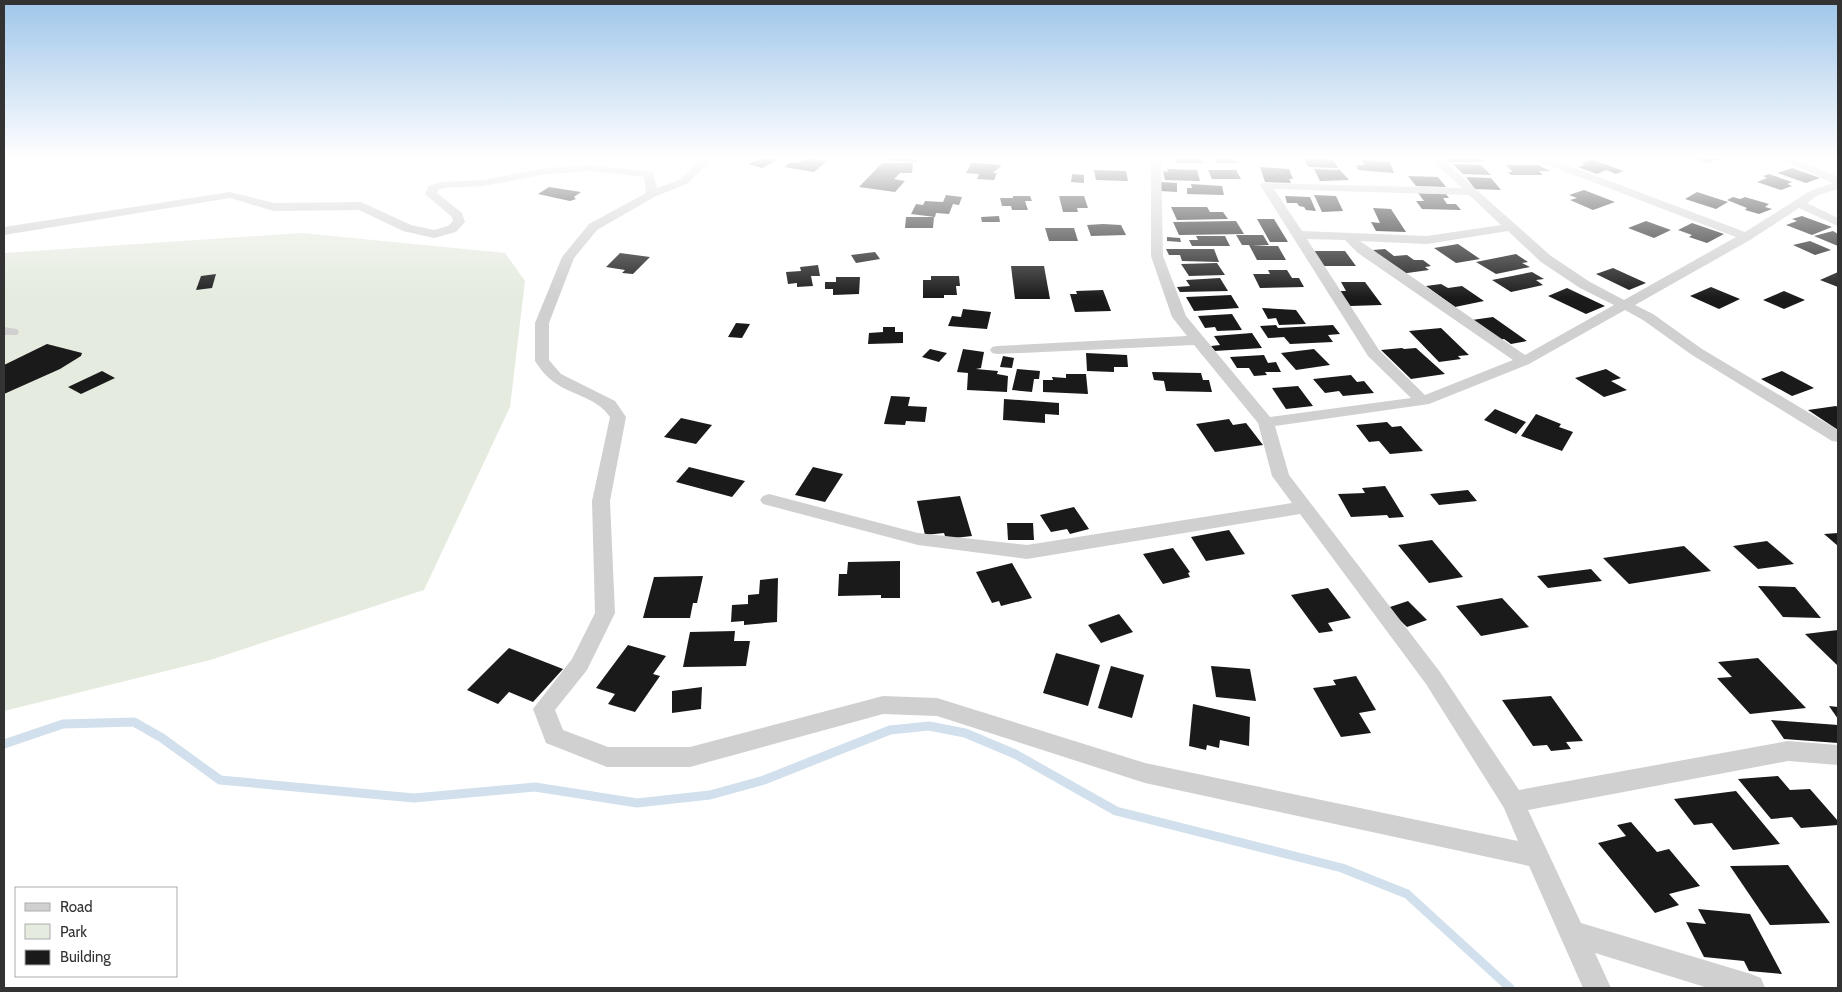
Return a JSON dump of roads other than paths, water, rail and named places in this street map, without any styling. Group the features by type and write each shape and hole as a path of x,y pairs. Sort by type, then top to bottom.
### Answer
{"street":[{"path":"4,231 165,205"},
{"path":"271,205 361,206 406,228 434,234 452,229 459,222 458,216 445,205"},
{"path":"632,205 593,227 568,257 542,323 542,361 556,377 609,404 618,416 601,501 605,613 580,664 544,708 554,736 606,757 690,757 883,705 938,707 1145,773 1537,856"},
{"path":"1156,205 1157,256 1179,317 1266,422 1281,476 1433,678 1513,802 1597,988"},
{"path":"1279,205 1373,353 1423,401"},
{"path":"1485,205 1546,260 1585,284 1648,317 1697,352 1838,437"},
{"path":"1663,205 1746,237"},
{"path":"1266,422 1423,401 1524,361 1746,237 1795,205"},
{"path":"1804,205 1838,222"},
{"path":"1298,235 1427,240 1509,227"},
{"path":"1349,238 1362,250 1524,361"},
{"path":"997,350 1198,340"},
{"path":"769,500 918,539 1027,552 1304,507"},
{"path":"1513,802 1788,751 1838,755"},
{"path":"1572,933 1751,988"}],"waterway":[{"path":"4,744 63,724 134,722 162,738 220,780 414,798 535,787 637,803 710,795 764,780 890,730 929,726 965,733 1015,754 1116,811 1342,868 1407,894 1510,988"}]}
